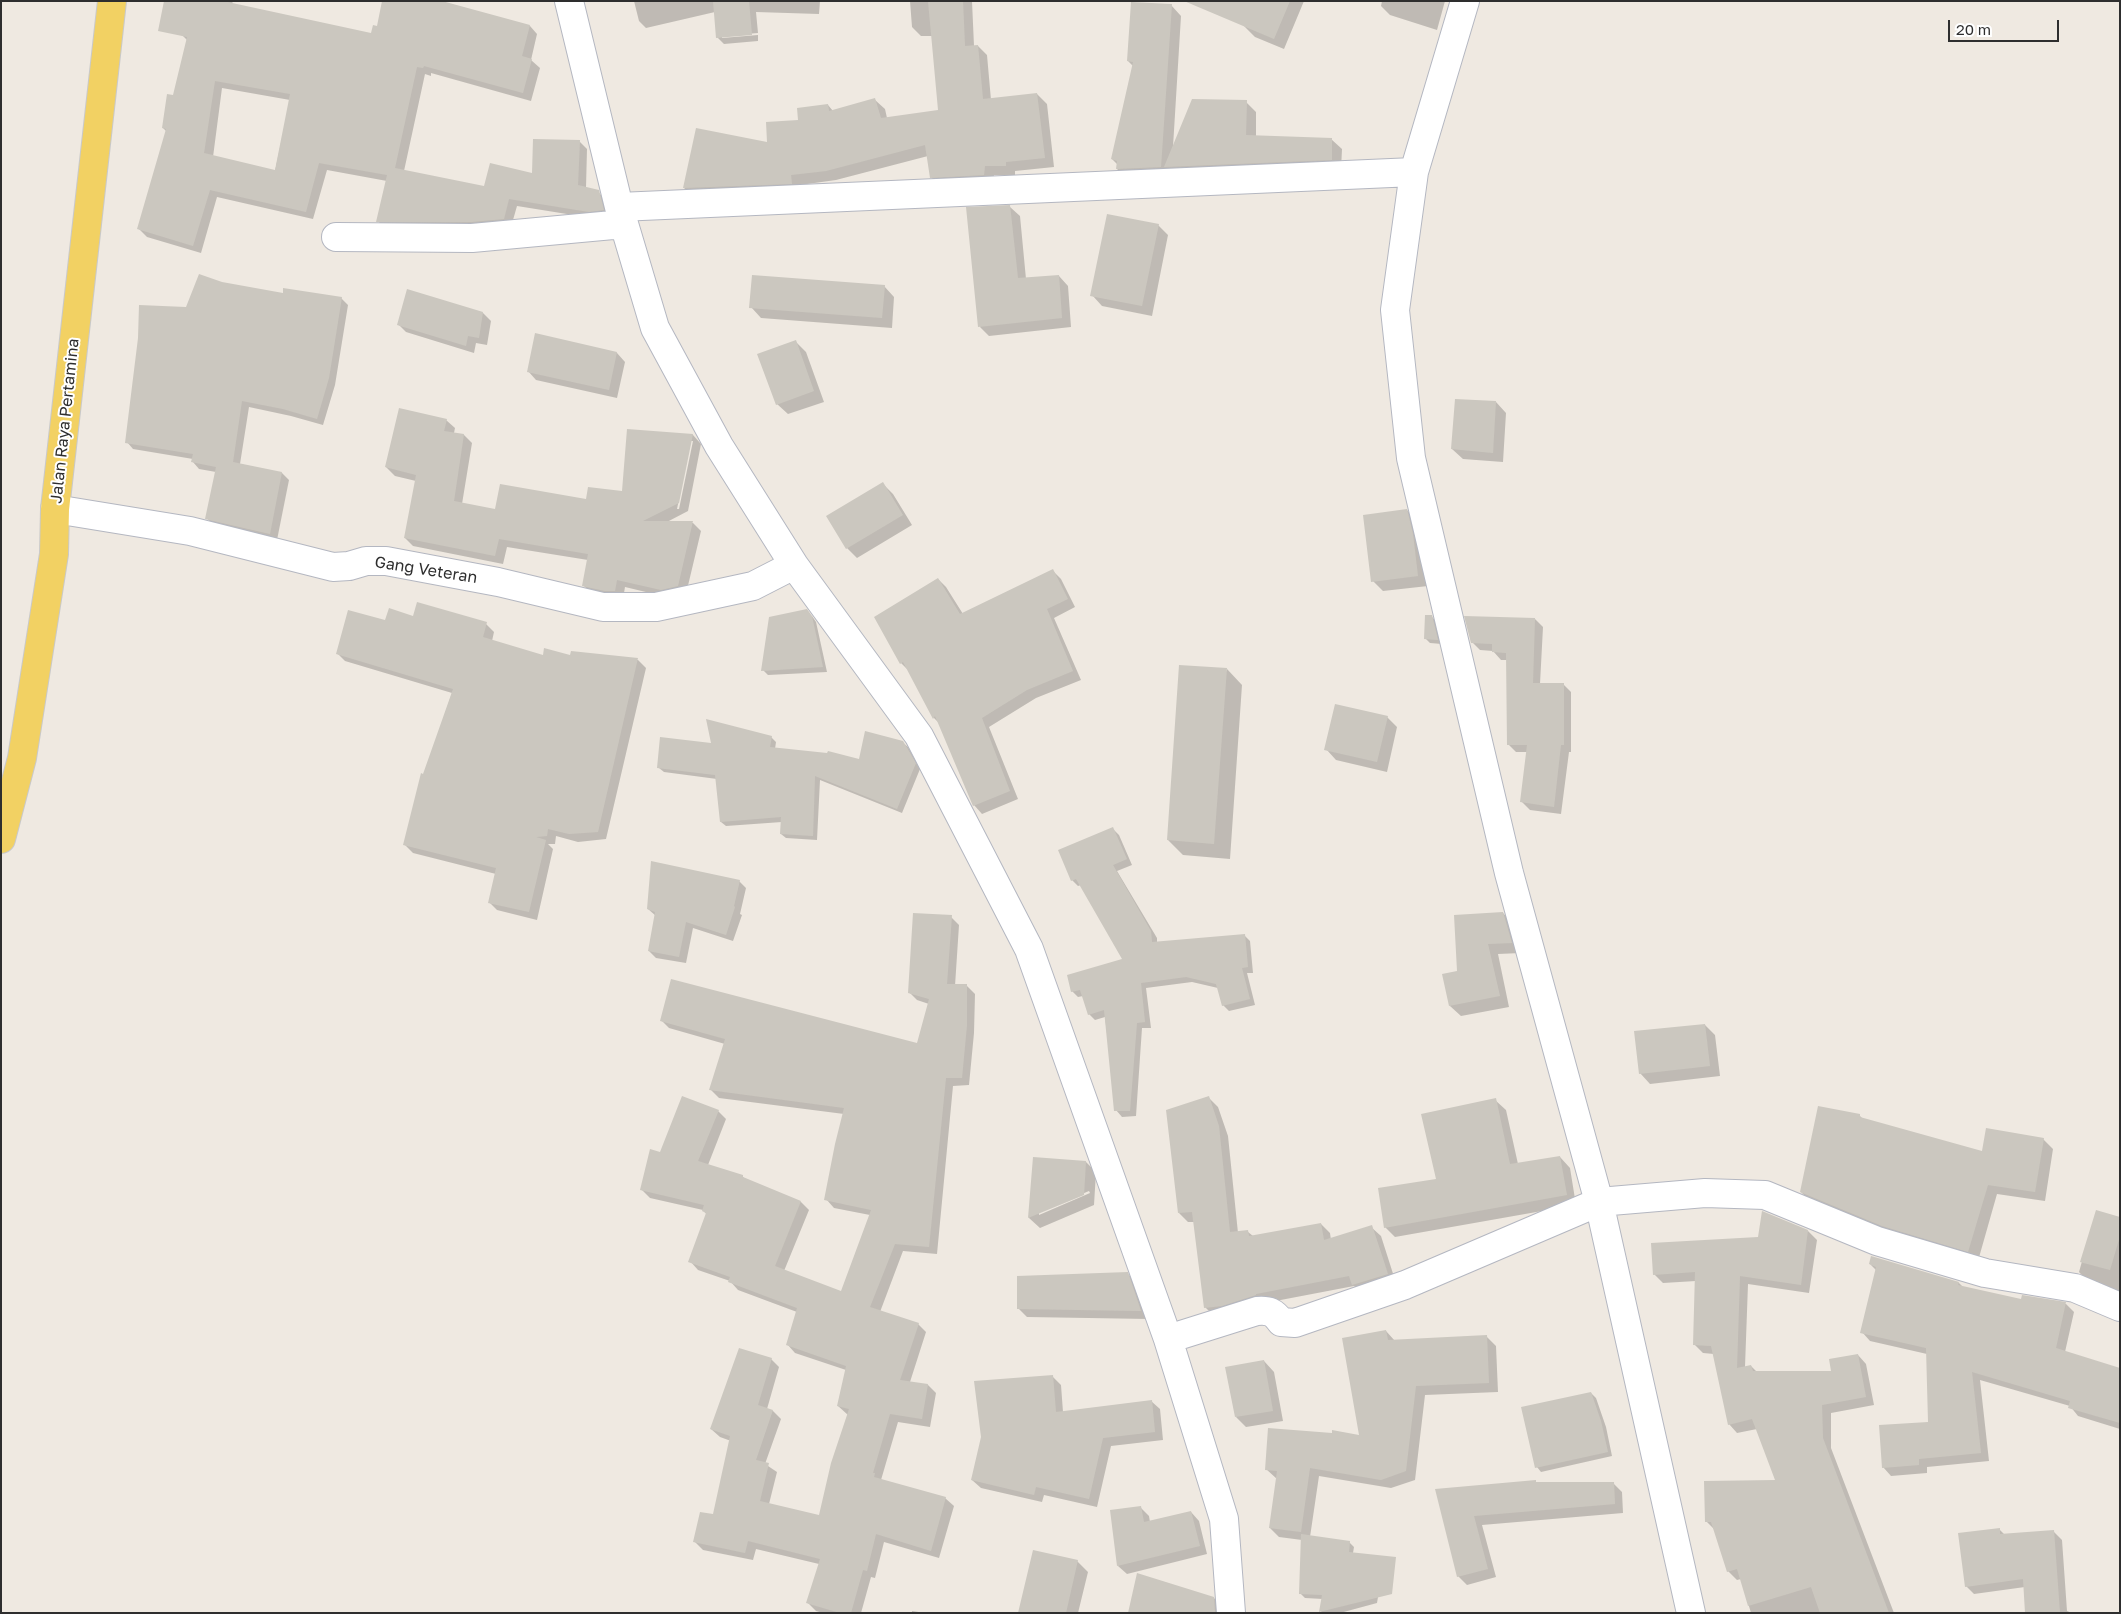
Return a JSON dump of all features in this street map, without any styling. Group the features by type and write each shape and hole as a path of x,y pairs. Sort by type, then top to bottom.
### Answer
{"main road":[{"name":"Jalan Raya Pertamina","path":"1,839 23,748 54,554 55,508 112,1"}],"street":[{"path":"569,1 621,215 655,328 719,446 794,565 919,736 1028,949 1168,1339 1224,1519 1231,1613"},
{"path":"1465,1 1414,172 1395,310 1411,458 1509,873 1599,1202 1691,1613"},
{"path":"336,237 472,238 621,215 1414,172"},
{"name":"Gang Veteran","path":"55,508 190,532 333,567 349,566 366,561 386,561 498,582 603,607 656,607 753,586 794,565"},
{"path":"1168,1339 1257,1311 1268,1310 1275,1314 1281,1322 1288,1324 1296,1323 1405,1285 1599,1202 1705,1193 1765,1195 1876,1241 1985,1273 2074,1288 2120,1307"}],"building":[{"path":"164,1 223,1 371,33 373,25 377,26 382,1 442,1 530,25 522,56 532,59 523,93 424,66 423,68 417,67 395,168 484,186 490,163 532,173 533,139 580,140 578,185 599,190 604,210 589,212 509,199 504,219 471,222 376,222 387,175 319,163 306,212 210,190 193,246 137,229 166,129 162,128 167,94 173,95 187,37 158,31","holes":["215,81 290,94 275,170 204,153"]},
{"path":"713,1 749,1 752,35 716,38"},
{"path":"928,1 963,1 965,46 978,45 983,99 1037,93 1045,158 1006,162 1006,166 985,166 984,175 930,178 925,145 826,171 791,175 792,184 683,188 696,128 767,142 766,122 798,120 797,108 828,104 829,111 875,98 881,118 938,110"},
{"path":"1184,1 1290,1 1274,39"},
{"path":"1131,2 1172,4 1161,167 1116,169 1117,161 1111,159 1133,62 1127,61"},
{"path":"1192,99 1247,100 1246,135 1332,138 1332,160 1164,167"},
{"path":"1010,205 1018,278 1059,275 1062,318 978,327 966,207"},
{"path":"1107,214 1159,224 1142,306 1090,296"},
{"path":"199,274 222,282 283,293 283,288 342,297 329,378 317,419 283,409 242,401 233,462 282,472 270,534 205,519 216,467 191,462 193,454 125,443 138,338 139,305 186,307"},
{"path":"752,275 885,285 882,318 749,308"},
{"path":"407,289 483,312 479,338 468,336 466,346 397,325"},
{"path":"535,333 617,352 609,390 527,372"},
{"path":"796,340 814,391 776,405 757,354"},
{"path":"1455,399 1496,401 1493,453 1451,449"},
{"path":"399,408 447,419 444,431 464,434 454,501 495,509 500,484 586,499 588,487 622,491 627,429 693,434 679,503 643,521 693,521 678,586 661,590 617,580 615,591 605,591 582,586 588,554 499,539 495,556 404,538 416,475 385,467"},
{"path":"883,482 903,515 846,549 826,516"},
{"path":"1407,509 1413,534 1418,576 1371,582 1363,515"},
{"path":"1053,569 1068,599 1047,609 1073,671 1027,690 982,718 1010,791 973,806 935,716 933,719 903,662 900,664 874,617 938,578 960,614"},
{"path":"417,602 487,622 483,637 543,655 544,648 570,655 571,651 638,658 598,832 569,834 548,829 547,836 536,837 546,840 529,912 488,903 496,868 403,845 421,773 423,774 453,689 336,654 348,610 385,620 389,608 413,616"},
{"path":"807,609 812,616 823,667 761,671 769,617"},
{"path":"1425,615 1432,615 1438,640 1424,639"},
{"path":"1464,616 1535,618 1533,683 1564,683 1564,745 1561,745 1554,807 1520,802 1527,745 1507,745 1506,653 1492,652 1492,644 1471,643"},
{"path":"1179,665 1227,668 1214,844 1167,840"},
{"path":"1335,704 1388,716 1377,762 1324,750"},
{"path":"706,719 772,736 770,747 827,753 828,751 859,759 865,731 903,741 916,763 897,809 815,776 813,836 780,834 781,817 720,822 715,775 657,768 660,737 711,743"},
{"path":"1113,827 1127,859 1113,865 1151,931 1152,942 1245,934 1248,967 1242,968 1250,999 1222,1006 1216,984 1186,977 1141,983 1145,1022 1137,1023 1130,1111 1114,1111 1104,1010 1088,1015 1080,990 1071,992 1067,975 1122,959 1076,879 1071,881 1058,850"},
{"path":"651,861 740,880 735,907 726,935 686,922 679,957 648,951 655,912 647,909"},
{"path":"1503,912 1512,943 1488,944 1500,996 1449,1006 1442,974 1457,971 1454,915"},
{"path":"913,913 952,915 947,984 967,984 967,1025 962,1078 946,1078 929,1247 895,1244 870,1307 919,1323 900,1380 928,1384 922,1419 890,1414 873,1473 875,1473 874,1477 946,1497 931,1551 876,1534 867,1571 863,1570 851,1613 840,1613 806,1603 820,1559 748,1541 745,1553 693,1542 700,1512 713,1514 730,1436 710,1429 739,1348 772,1358 758,1405 773,1410 756,1460 769,1463 760,1501 819,1515 831,1463 849,1409 837,1406 846,1366 786,1345 797,1308 728,1282 730,1277 688,1262 706,1213 702,1211 704,1205 640,1190 650,1149 660,1152 682,1096 719,1110 698,1161 743,1175 743,1177 801,1201 775,1266 841,1291 871,1210 824,1200 844,1108 709,1090 725,1039 660,1021 671,979 917,1043 929,999 908,993"},
{"path":"1705,1024 1710,1066 1639,1074 1634,1031"},
{"path":"1209,1096 1219,1126 1230,1232 1248,1230 1249,1236 1321,1223 1324,1240 1372,1225 1388,1274 1352,1285 1349,1276 1256,1294 1222,1306 1204,1308 1192,1212 1178,1213 1166,1110"},
{"path":"1496,1098 1510,1164 1560,1156 1567,1195 1384,1228 1378,1188 1436,1179 1421,1114"},
{"path":"1818,1106 1860,1114 1860,1117 1982,1151 1986,1128 2044,1138 2035,1192 1988,1185 1968,1252 1882,1226 1800,1192"},
{"path":"1033,1157 1086,1161 1084,1195 1028,1218"},
{"path":"2096,1210 2120,1217 2120,1236 2110,1270 2080,1262"},
{"path":"1762,1211 1808,1230 1801,1285 1740,1276 1737,1368 1751,1365 1753,1371 1831,1371 1829,1359 1858,1354 1866,1397 1822,1405 1823,1438 1889,1613 1820,1613 1811,1587 1748,1606 1737,1569 1727,1572 1711,1522 1705,1522 1704,1481 1775,1480 1752,1419 1728,1425 1711,1346 1693,1345 1695,1272 1653,1275 1651,1243 1758,1237"},
{"path":"1871,1256 1959,1282 1958,1285 2021,1299 2022,1295 2066,1302 2056,1348 2120,1368 2120,1423 2068,1408 2070,1401 1972,1372 1981,1453 1919,1459 1919,1465 1882,1468 1879,1425 1928,1422 1926,1348 1860,1333 1876,1267 1869,1264"},
{"path":"1128,1272 1141,1311 1017,1309 1017,1276"},
{"path":"1386,1330 1388,1340 1487,1335 1489,1383 1416,1386 1406,1471 1381,1480 1310,1468 1301,1532 1269,1528 1277,1471 1265,1470 1268,1428 1332,1433 1332,1430 1359,1435 1342,1338"},
{"path":"1264,1360 1273,1411 1235,1417 1225,1367"},
{"path":"1053,1375 1056,1412 1152,1400 1155,1432 1103,1438 1089,1499 1036,1487 1034,1495 971,1480 981,1437 974,1381"},
{"path":"1591,1392 1601,1421 1608,1452 1535,1468 1521,1407"},
{"path":"1536,1480 1536,1482 1614,1482 1615,1504 1474,1516 1488,1569 1457,1577 1435,1489"},
{"path":"1141,1506 1144,1522 1191,1511 1200,1546 1117,1566 1110,1510"},
{"path":"2000,1528 2000,1534 2054,1530 2060,1613 2025,1613 2023,1579 1965,1587 1958,1533"},
{"path":"1301,1534 1350,1541 1349,1552 1396,1557 1392,1594 1319,1612 1322,1595 1299,1594"},
{"path":"1033,1550 1078,1560 1066,1613 1018,1613"},
{"path":"1137,1573 1214,1597 1215,1613 1128,1613"}]}
